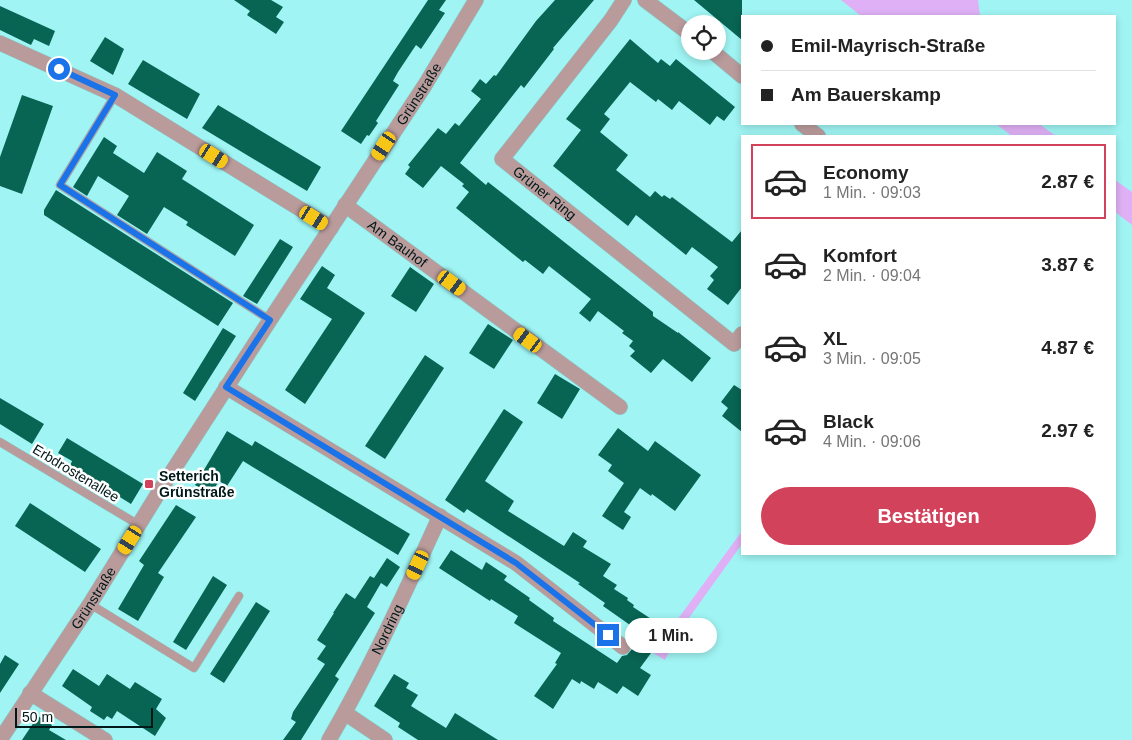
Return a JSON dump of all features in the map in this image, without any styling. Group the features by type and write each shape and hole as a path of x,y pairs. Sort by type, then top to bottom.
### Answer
{"street":[{"name":"Grünstraße","path":"0,740 90,604 226,387 425,85 476,0"},
{"name":"Grüner Ring","path":"624,0 611,20 502,159 734,344 741,335"},
{"path":"645,0 681,27"},
{"path":"0,43 115,95 331,228"},
{"path":"723,60 741,75"},
{"path":"803,125 817,135"},
{"name":"Am Bauhof","path":"345,205 620,407"},
{"path":"226,387 516,563 623,647"},
{"name":"Nordring","path":"329,740 345,713 395,614 440,516"},
{"path":"30,693 105,740"},
{"path":"345,713 385,740"}],"lane":[{"path":"115,95 60,185 270,320"},
{"name":"Erbdrostenallee","path":"0,442 139,525"},
{"path":"90,604 194,668 239,596"}],"shaded area":[{"path":"841,0 978,0 980,15 860,15"},
{"path":"997,125 1040,125 1055,135 1011,135"},
{"path":"1116,181 1132,192 1132,225 1116,213"},
{"path":"741,532 741,545 681,629 665,660 653,653"}],"building":[{"path":"234,0 271,0 283,7 276,17 284,22 276,34 247,15 250,11"},
{"path":"428,0 446,0 439,10 445,13 421,49 416,45 398,72 393,81 399,85 376,121 378,123 361,144 341,131"},
{"path":"555,0 594,0 553,48 524,88 521,85 460,163 486,185 488,182 653,312 653,316 678,332 711,358 692,382 663,359 651,373 630,356 635,351 629,346 633,341 622,333 624,331 598,311 590,322 579,313 591,299 549,266 543,274 525,260 523,262 456,208 469,192 462,186 464,184 441,166 423,188 405,174 410,167 408,165 438,128 446,134 455,123 459,126 481,99 471,91 480,79 486,84 494,75 496,76 536,21"},
{"path":"694,0 742,0 741,39 726,27 726,15 712,15"},
{"path":"0,6 55,31 49,46 34,39 31,45 0,30"},
{"path":"105,37 124,49 113,75 90,61"},
{"path":"630,39 658,63 661,59 670,66 676,59 735,107 724,121 717,116 710,125 679,101 672,110 658,99 656,102 630,82 604,114 610,119 600,132 628,155 616,170 650,197 655,191 662,197 664,195 670,199 672,197 732,242 741,231 741,288 728,305 707,289 714,280 710,276 718,267 692,247 686,255 636,215 628,226 553,166 581,130 566,119"},
{"path":"143,60 200,94 187,119 128,84"},
{"path":"22,95 53,106 22,194 0,186 0,157"},
{"path":"218,105 321,167 307,191 202,128"},
{"path":"104,137 117,146 113,153 144,173 157,152 187,171 182,179 254,225 235,256 186,225 188,222 164,207 147,234 117,215 129,196 98,176 87,196 73,187"},
{"path":"56,190 233,303 218,326 44,215 44,210"},
{"path":"280,239 293,247 257,304 243,296"},
{"path":"322,266 335,275 327,288 365,313 305,404 285,390 332,319 300,299"},
{"path":"410,267 434,284 416,312 391,296"},
{"path":"488,324 513,340 494,369 469,353"},
{"path":"223,328 236,336 195,401 183,393"},
{"path":"425,355 444,368 385,459 365,446"},
{"path":"555,374 580,389 562,419 537,403"},
{"path":"734,385 741,389 741,431 722,416 728,408 721,402"},
{"path":"0,398 44,424 32,444 0,424"},
{"path":"504,409 523,422 485,481 514,501 508,511 564,546 573,532 587,541 583,547 611,564 603,576 617,585 614,589 628,598 627,600 634,605 633,607 668,630 640,668 651,675 638,696 623,686 617,694 598,682 594,689 581,681 580,684 572,679 553,709 534,696 557,664 555,663 561,653 514,623 518,616 491,599 490,601 439,568 451,550 482,570 486,562 507,576 504,580 554,618 553,621 617,663 622,656 627,655 632,649 631,643 636,637 626,631 630,625 603,606 605,603 578,584 580,583 467,509 464,513 445,500"},
{"path":"618,428 648,451 655,441 701,475 675,511 652,494 651,496 640,488 624,512 631,517 623,530 602,516 624,483 608,471 612,465 598,455"},
{"path":"227,431 252,446 255,441 410,534 398,555 243,461 227,486 219,481 212,492 206,492 195,485"},
{"path":"67,438 143,484 131,504 70,466 72,461 58,453"},
{"path":"30,503 101,549 85,572 15,526"},
{"path":"176,505 196,517 158,573 164,577 138,621 118,609 144,565 139,561"},
{"path":"387,558 400,567 387,587 381,583 367,607 375,613 335,676 339,679 301,740 283,740 296,722 291,719 293,712 325,664 317,659 326,646 317,640 346,593 355,599 370,576 374,578"},
{"path":"213,576 227,585 186,650 173,642"},
{"path":"256,602 270,611 224,683 210,674"},
{"path":"5,655 19,664 0,693 0,664"},
{"path":"73,669 99,686 107,674 130,689 135,682 162,699 156,709 166,718 155,736 117,711 112,719 107,716 104,720 90,711 92,707 62,686"},
{"path":"394,674 409,683 406,688 418,695 411,706 446,728 455,713 498,740 418,740 398,727 400,723 374,706"},
{"path":"38,716 52,725 49,730 66,740 22,740"}],"place":[{"name":"Setterich Grünstraße","path":"149,484"}],"route":[{"path":"59,69 115,95 60,185 270,320 226,387 516,563 608,635"}]}
